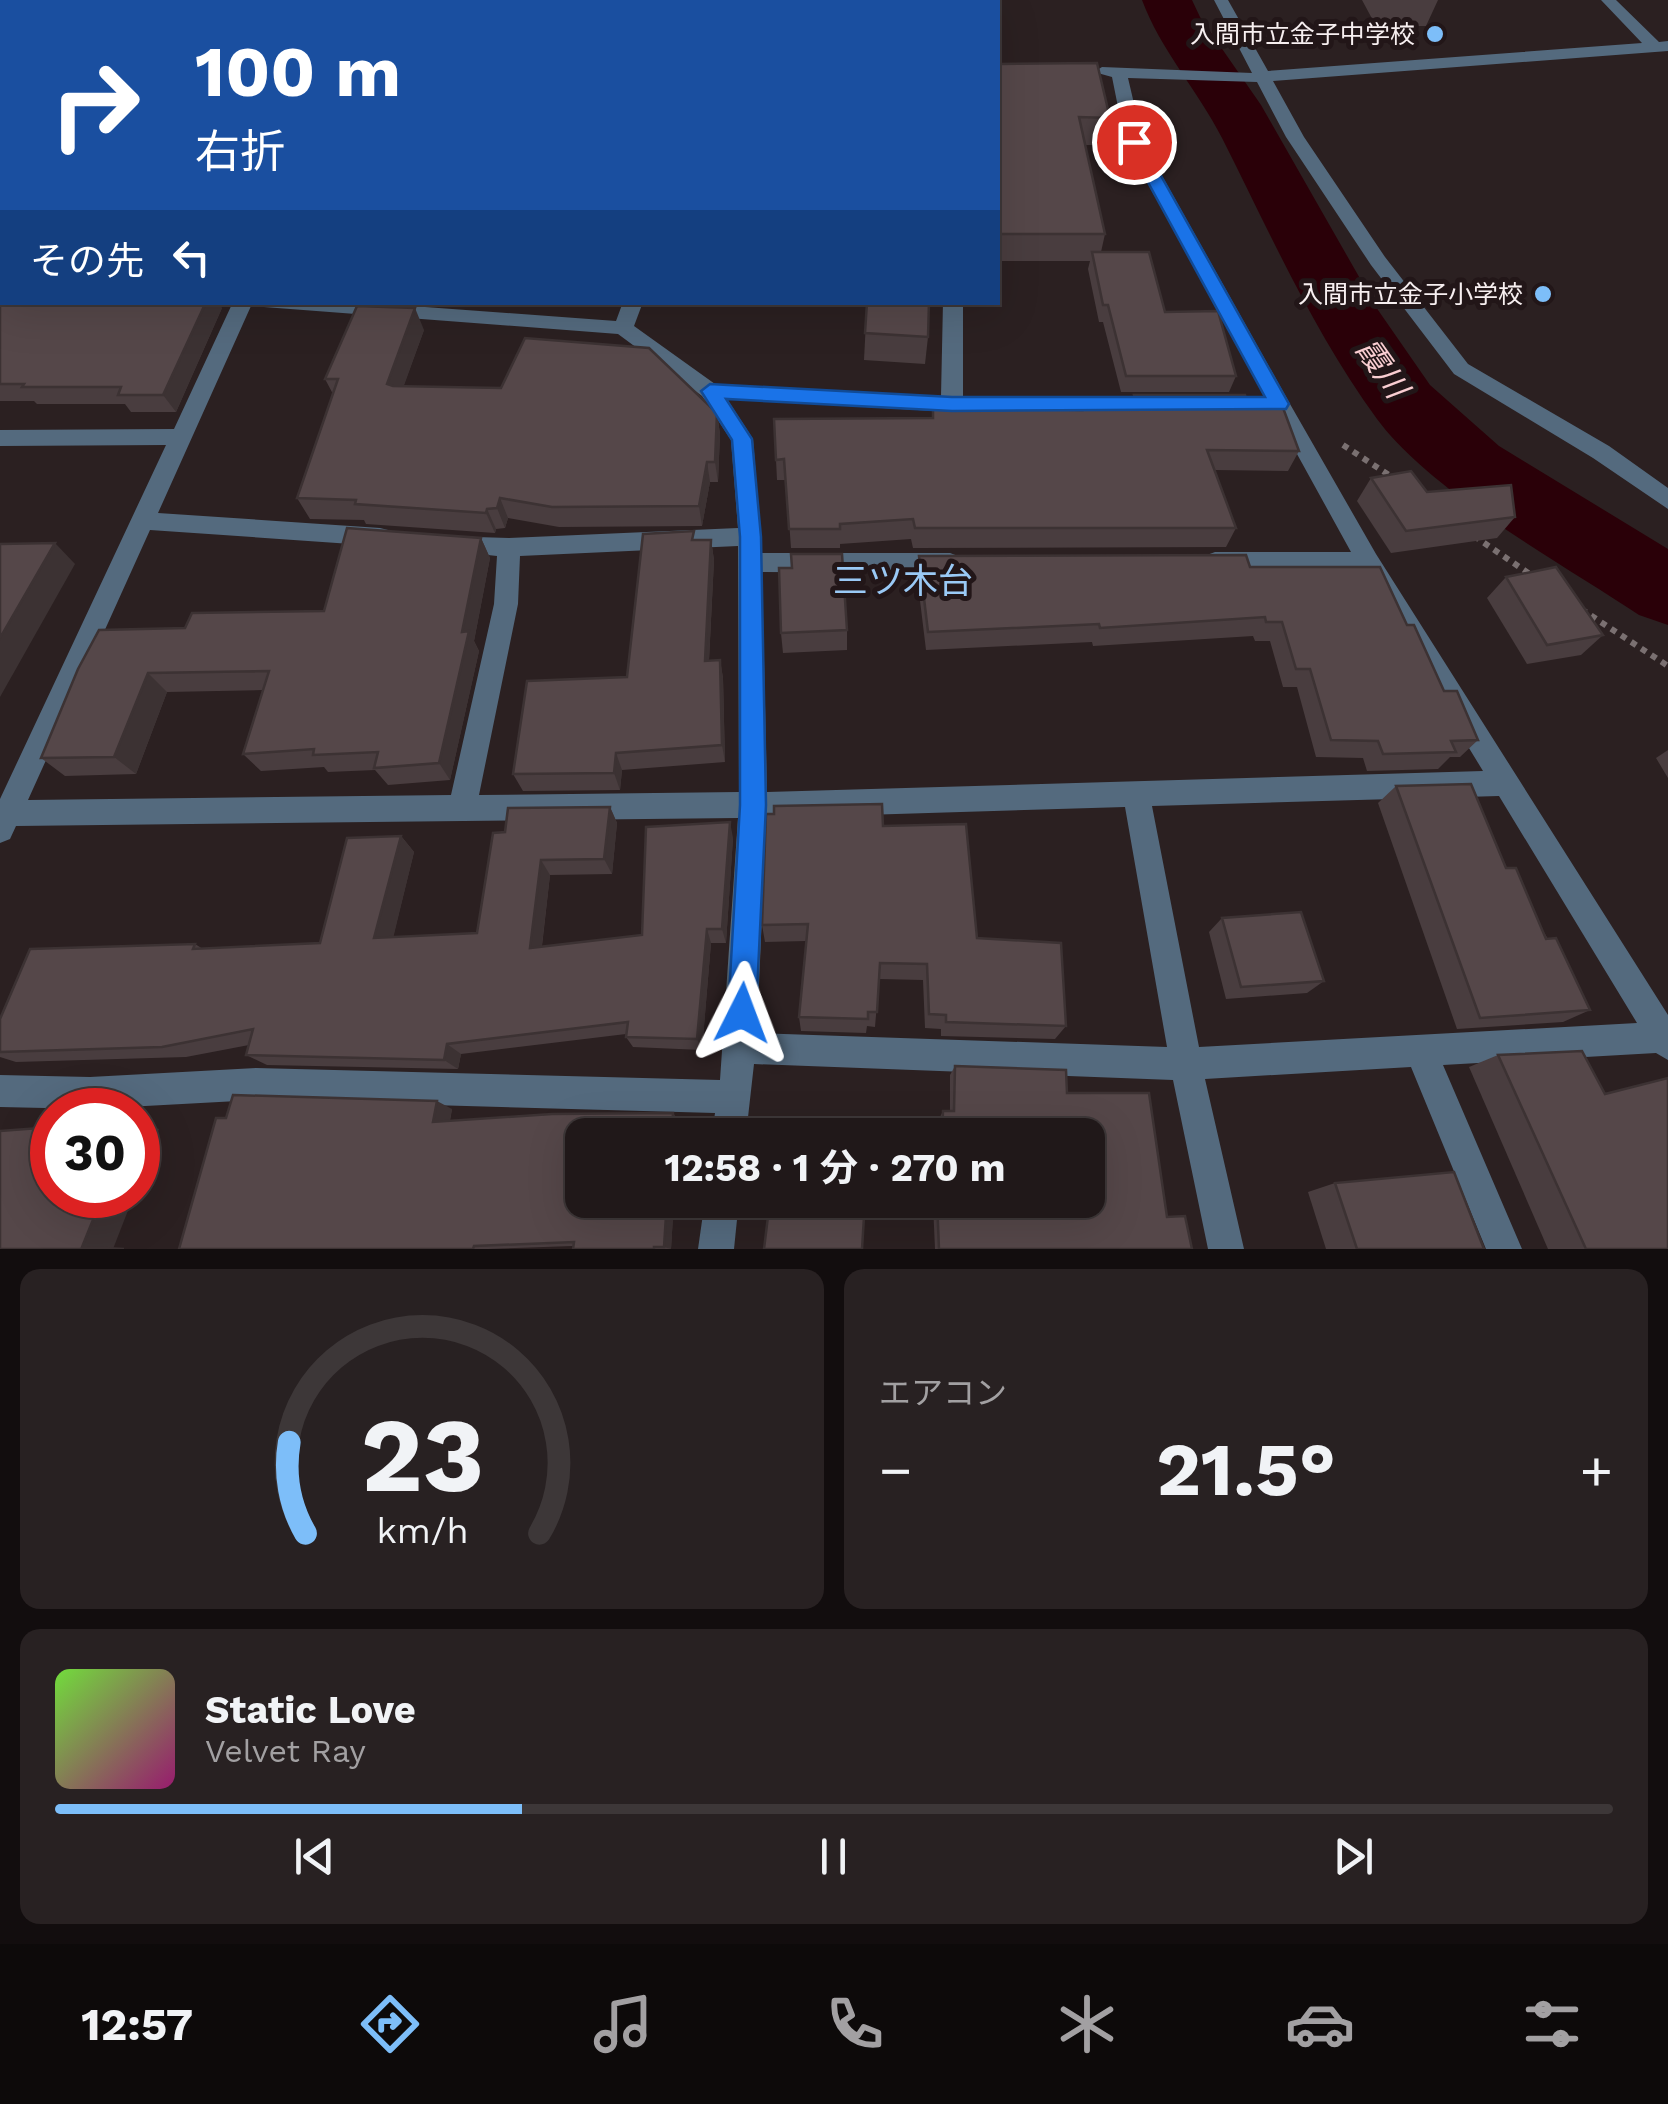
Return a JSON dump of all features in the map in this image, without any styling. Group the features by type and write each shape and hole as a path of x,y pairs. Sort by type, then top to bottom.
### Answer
{"street":[{"path":"1220,0 1253,77 1378,261 1462,369 1601,452 1668,500"},
{"path":"1608,0 1661,46"},
{"path":"1084,72 1253,77 1661,46"},
{"path":"740,1048 1186,1064 1666,1040 1269,404 1134,142 1119,73"},
{"path":"242,305 146,521 4,821 462,808 753,805 1506,782"},
{"path":"300,305 623,328 710,391 742,439 750,550 753,805 740,1048 731,1118"},
{"path":"623,328 632,305"},
{"path":"952,404 953,305"},
{"path":"710,391 952,404 1144,404"},
{"path":"0,438 182,438"},
{"path":"146,521 509,548 750,550 967,563"},
{"path":"462,808 506,604 509,548"},
{"path":"1198,562 1368,561"},
{"path":"1136,793 1186,1064 1226,1249"},
{"path":"1421,1052 1504,1249"},
{"path":"0,1091 90,1093 256,1084 733,1096"},
{"path":"716,1249 720,1218"}],"path":[{"path":"1342,444 1403,484"},
{"path":"1471,534 1537,579"},
{"path":"1570,602 1668,666"}],"building":[{"path":"1097,63 1110,118 1079,117 1105,234 1000,234 1000,64"},
{"path":"1092,252 1149,252 1165,312 1218,311 1236,376 1126,376 1108,305 1103,305"},
{"path":"0,305 205,305 163,395 118,395 121,387 0,384"},
{"path":"867,305 929,305 928,337 865,333"},
{"path":"357,306 415,308 387,384 393,386 501,388 525,338 649,348 717,413 715,462 707,462 699,506 552,507 500,498 497,508 487,509 486,513 297,498 338,379 325,379"},
{"path":"1134,395 1245,395 1248,406 1282,405 1299,451 1207,450 1236,528 915,528 913,519 840,524 840,529 789,529 784,459 776,460 774,419 933,418 933,408 1082,410 1080,402 1136,402"},
{"path":"1411,471 1427,492 1511,485 1515,517 1406,531 1371,478"},
{"path":"347,528 481,538 462,632 469,631 439,763 374,768 378,752 313,755 314,749 243,754 269,671 148,673 114,757 41,758 78,669 99,630 185,628 192,613 324,611"},
{"path":"694,531 692,540 711,540 705,661 720,660 722,745 616,753 614,773 513,774 527,681 627,677 643,534"},
{"path":"55,543 0,638 0,544"},
{"path":"791,554 842,554 847,630 781,633 779,568 792,568"},
{"path":"1246,555 1250,567 1380,567 1407,625 1414,625 1444,691 1457,691 1478,740 1451,741 1456,752 1383,754 1378,741 1331,740 1310,669 1296,669 1282,622 1266,622 1265,617 1100,628 1099,624 928,632 919,556"},
{"path":"1556,567 1603,635 1547,645 1506,577"},
{"path":"1471,784 1506,868 1516,868 1546,939 1556,938 1590,1010 1480,1018 1396,786"},
{"path":"882,804 883,826 966,824 977,938 1061,943 1066,1026 946,1022 946,1015 929,1014 927,964 880,963 877,1012 868,1012 868,1019 799,1017 808,924 762,925 766,814 774,814 774,806"},
{"path":"610,807 604,859 541,860 530,948 642,935 646,827 730,822 722,929 707,929 697,1039 626,1037 628,1022 447,1044 444,1060 246,1055 253,1029 162,1047 0,1052 0,1019 30,949 195,944 193,949 320,943 347,838 401,836 374,938 477,933 493,833 505,832 508,808"},
{"path":"1301,912 1324,981 1241,987 1222,918"},
{"path":"1582,1051 1605,1094 1668,1078 1668,1249 1586,1249 1498,1055"},
{"path":"955,1066 1066,1070 1067,1093 1149,1093 1167,1217 1185,1216 1192,1249 939,1249 938,1218 1105,1218 1105,1118 943,1118 943,1111 954,1111"},
{"path":"233,1095 437,1101 433,1122 552,1114 673,1113 673,1118 565,1118 565,1218 666,1218 664,1247 573,1249 574,1242 473,1249 179,1249 216,1118 226,1118"},
{"path":"30,1129 30,1218 94,1218 82,1247 124,1249 0,1249 0,1131"},
{"path":"1454,1172 1484,1249 1357,1249 1335,1183"},
{"path":"768,1218 864,1218 862,1249 764,1249"}],"waterway":[{"name":"霞川","path":"1167,0 1174,17 1233,105 1349,320 1404,403 1472,466 1668,591"}],"place":[{"name":"入間市立金子中学校","path":"1435,34"},
{"name":"入間市立金子小学校","path":"1543,294"}],"district":[{"name":"三ツ木台","path":"903,581"}],"route":[{"path":"742,1013 753,805 750,537 742,439 710,391 952,404 1279,404 1134,142"}]}
